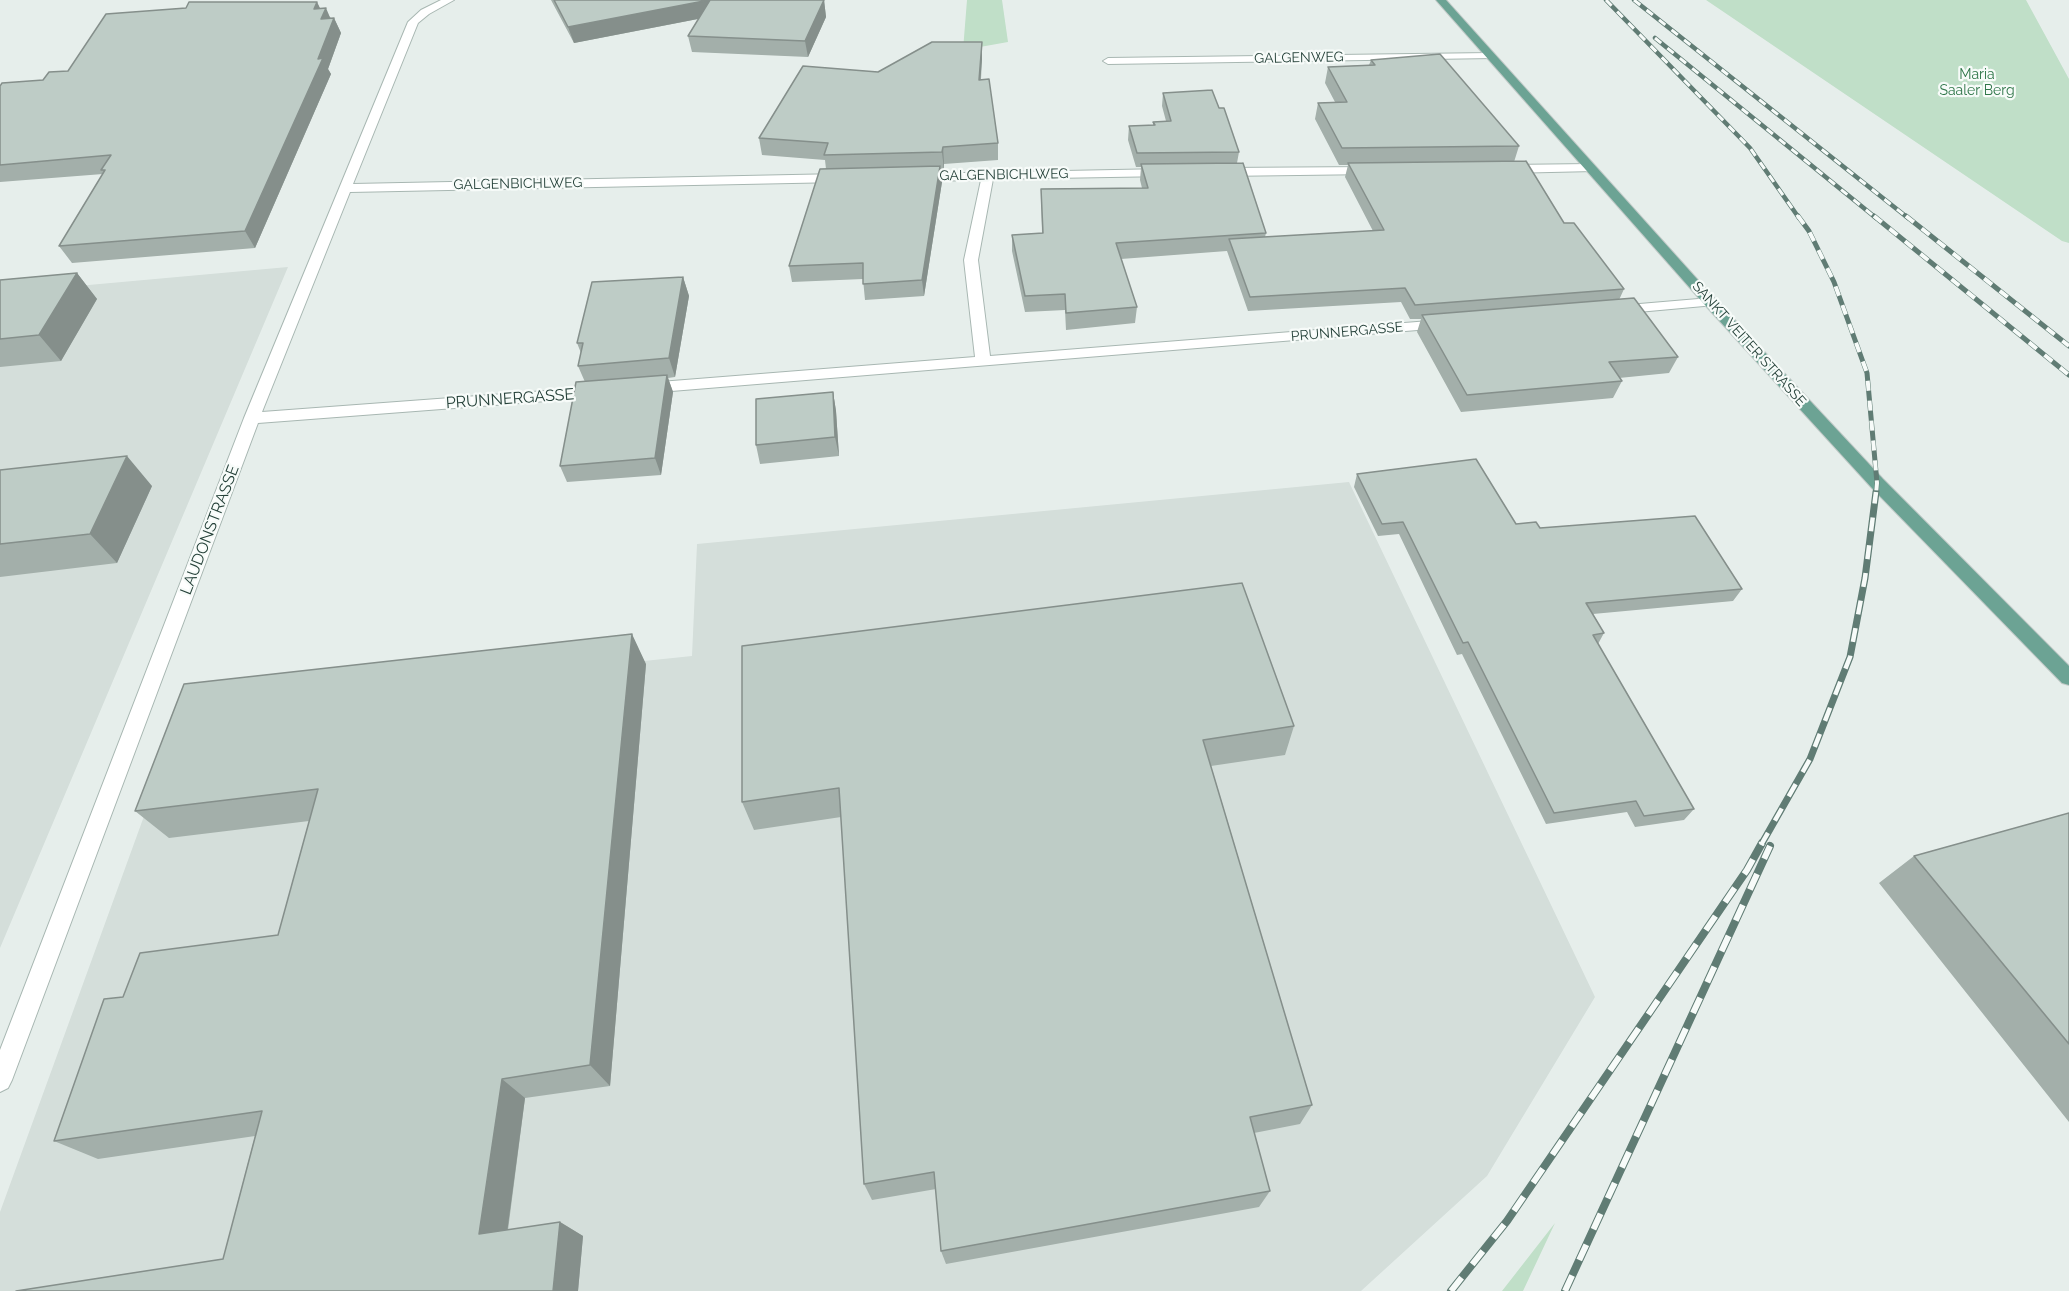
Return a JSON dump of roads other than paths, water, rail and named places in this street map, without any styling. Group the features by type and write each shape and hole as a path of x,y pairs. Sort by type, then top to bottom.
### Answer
{"main road":[{"name":"SANKT VEITER STRASSE","path":"1441,0 1710,302 1877,483 2069,678"}],"street":[{"name":"LAUDONSTRASSE","path":"0,1080 252,418 413,22 449,0"},
{"name":"GALGENWEG","path":"1108,61 1490,56"},
{"path":"1496,169 1590,168"},
{"path":"1212,172 1377,171"},
{"name":"GALGENBICHLWEG","path":"904,177 1177,173"},
{"path":"983,361 971,260 988,175"},
{"name":"GALGENBICHLWEG","path":"346,188 856,178"},
{"path":"1603,311 1710,302"},
{"name":"PRUNNERGASSE","path":"252,418 1460,322"}],"railway":[{"path":"1606,0 1750,148 1799,218"},
{"path":"1634,0 1908,218"},
{"path":"1655,38 1876,218"},
{"path":"1798,216 1809,231 1834,282 1867,373 1877,483 1876,494"},
{"path":"1874,216 2069,375"},
{"path":"1906,216 2069,346"},
{"path":"1761,845 1810,759 1850,657 1865,578 1876,492"},
{"path":"1451,1291 1507,1221 1747,870 1762,843"},
{"path":"1565,1291 1770,846"}],"park label":[{"name":"Maria Saaler Berg","path":"1977,84"}]}
